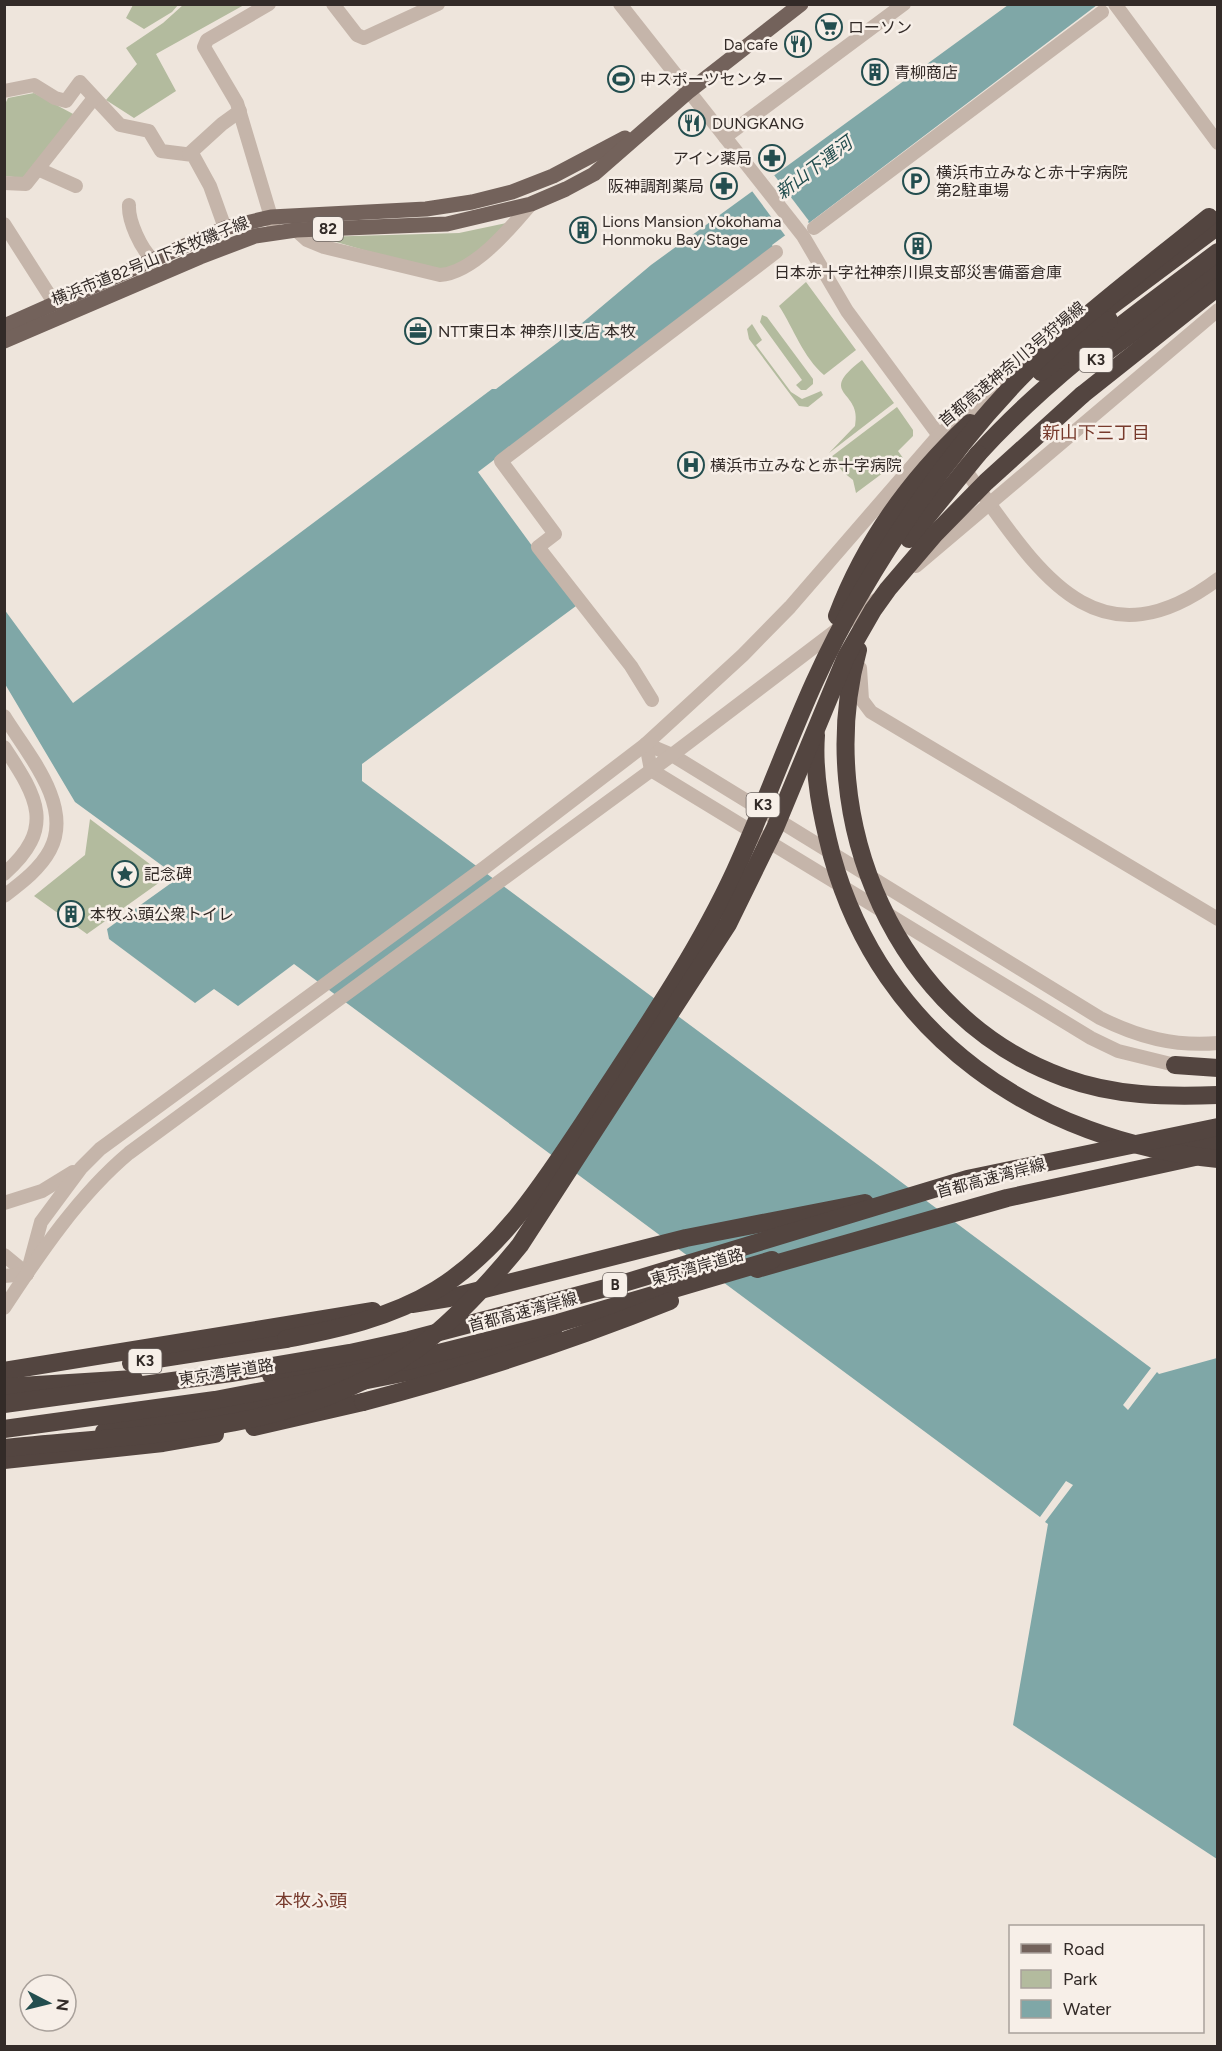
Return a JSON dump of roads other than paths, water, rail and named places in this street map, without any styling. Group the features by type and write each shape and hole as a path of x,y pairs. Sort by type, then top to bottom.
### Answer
{"highway":[{"name":"K3","path":"4,1381 226,1350 353,1324 402,1307 435,1290 471,1265 502,1236 551,1172 679,975 709,924 735,870 828,653 858,597 901,530 993,409 1019,379 1080,321 1218,211"},
{"name":"首都高速神奈川3号狩場線","path":"1218,226 1077,332 987,407 929,465 883,523 858,567 837,616 822,677 816,740 817,771 825,829 845,896 882,968 921,1018 962,1058 1005,1090 1047,1114 1109,1139 1175,1154 1218,1159"},
{"name":"K3","path":"929,465 993,409 1218,239"},
{"name":"K3","path":"1218,252 1116,328 1037,393 978,454 903,549 873,605 855,661 846,718 846,775 855,831 872,885 894,931 924,978 963,1018 1005,1049 1043,1070 1093,1086 1146,1095 1218,1095"},
{"name":"K3","path":"978,454 1122,340 1218,270"},
{"name":"K3","path":"4,1450 218,1425 287,1410 342,1391 393,1365 456,1316 491,1280 520,1245 728,924 775,828 846,657 888,589 935,534 986,482 1082,395 1218,287"},
{"path":"1175,1065 1218,1068"},
{"name":"首都高速湾岸線","path":"4,1404 231,1373 350,1353 409,1340 621,1284 914,1193 1109,1148 1218,1127"},
{"name":"首都高速湾岸線","path":"4,1429 215,1400 352,1374 517,1334 1018,1191 1218,1148"},
{"name":"東京湾岸道路","path":"4,1422 401,1364 475,1349 1007,1198 1218,1148"},
{"name":"東京湾岸道路","path":"4,1411 323,1368 464,1344 1005,1189 1218,1148"},
{"name":"B","path":"4,1371 449,1298 686,1238 914,1193"},
{"name":"B","path":"4,1460 163,1443 242,1429 374,1399 480,1369 618,1322 772,1260"},
{"path":"4,1450 423,1369 528,1340 600,1315"},
{"path":"4,1387 323,1368"}],"main road":[{"name":"横浜市道82号山下本牧磯子線","path":"4,341 236,242 296,230 447,224 531,204 594,174 645,127 801,4"},
{"name":"横浜市道82号山下本牧磯子線","path":"4,326 225,228 272,217 426,208 472,202 512,192 553,176 645,127"}],"street":[{"path":"269,4 207,40 204,47 240,111 275,233"},
{"path":"333,4 357,35 364,38 438,4"},
{"path":"620,4 763,183 798,230 847,311 1040,570 1062,592 1091,608 1114,614 1146,615 1176,606 1218,579"},
{"path":"725,137 904,4"},
{"path":"1115,4 1218,143"},
{"path":"813,228 1102,12"},
{"path":"4,91 34,85 55,98 66,101 80,82 120,125 148,131 161,151 193,155 206,178 225,228"},
{"path":"4,183 26,184 94,98"},
{"path":"189,154 240,111"},
{"path":"38,169 76,186"},
{"path":"296,230 307,240 324,247 440,275 450,274 460,270 508,231 531,204"},
{"path":"129,205 129,214 147,254 153,260"},
{"path":"4,1203 42,1191 81,1168 119,1134 313,995 646,744 743,655 790,607 939,435 1218,219"},
{"path":"4,224 55,304"},
{"path":"652,700 631,666 538,547 555,534 501,461 776,252"},
{"path":"4,1308 27,1274 108,1170 327,1005 672,755 847,622 1218,310"},
{"path":"847,622 859,645 861,694 864,705 871,712 1218,919"},
{"path":"4,716 49,791 56,823 51,848 45,858 4,896"},
{"path":"646,744 672,755 1100,1018 1127,1031 1152,1039 1180,1043 1218,1043"},
{"path":"646,744 651,770 1092,1038 1118,1051 1146,1060 1175,1065"},
{"path":"4,747 34,800 37,828 23,858 4,874"},
{"path":"27,1274 41,1222 81,1168"},
{"path":"4,1255 27,1274"},
{"path":"4,1276 27,1274"}],"water":[{"name":"新山下運河","path":"1008,5 1097,5 809,223 806,220 772,245 774,248 478,472 576,606 362,764 362,781 1151,1368 1123,1405 1128,1410 1157,1372 1159,1374 1217,1358 1217,1859 1013,1725 1048,1524 1045,1522 1073,1485 1066,1481 1040,1517 294,964 238,1006 214,989 195,1003 109,939 107,929 174,881 175,875 75,802 5,684 4,609 73,703 492,389 496,389 569,334 651,265"}],"place":[{"name":"ローソン","path":"829,27"},
{"name":"Da cafe","path":"798,44"},
{"name":"青柳商店","path":"875,72"},
{"name":"中スポーツセンター","path":"621,79"},
{"name":"DUNGKANG","path":"692,123"},
{"name":"アイン薬局","path":"772,158"},
{"name":"横浜市立みなと赤十字病院 第2駐車場","path":"916,181"},
{"name":"阪神調剤薬局","path":"724,186"},
{"name":"Lions Mansion Yokohama Honmoku Bay Stage","path":"583,230"},
{"name":"日本赤十字社神奈川県支部災害備蓄倉庫","path":"918,246"},
{"name":"NTT東日本 神奈川支店 本牧","path":"418,331"},
{"name":"横浜市立みなと赤十字病院","path":"691,465"},
{"name":"記念碑","path":"125,874"},
{"name":"本牧ふ頭公衆トイレ","path":"71,914"}],"district":[{"name":"新山下三丁目","path":"1096,433"},
{"name":"本牧ふ頭","path":"311,1901"}]}
